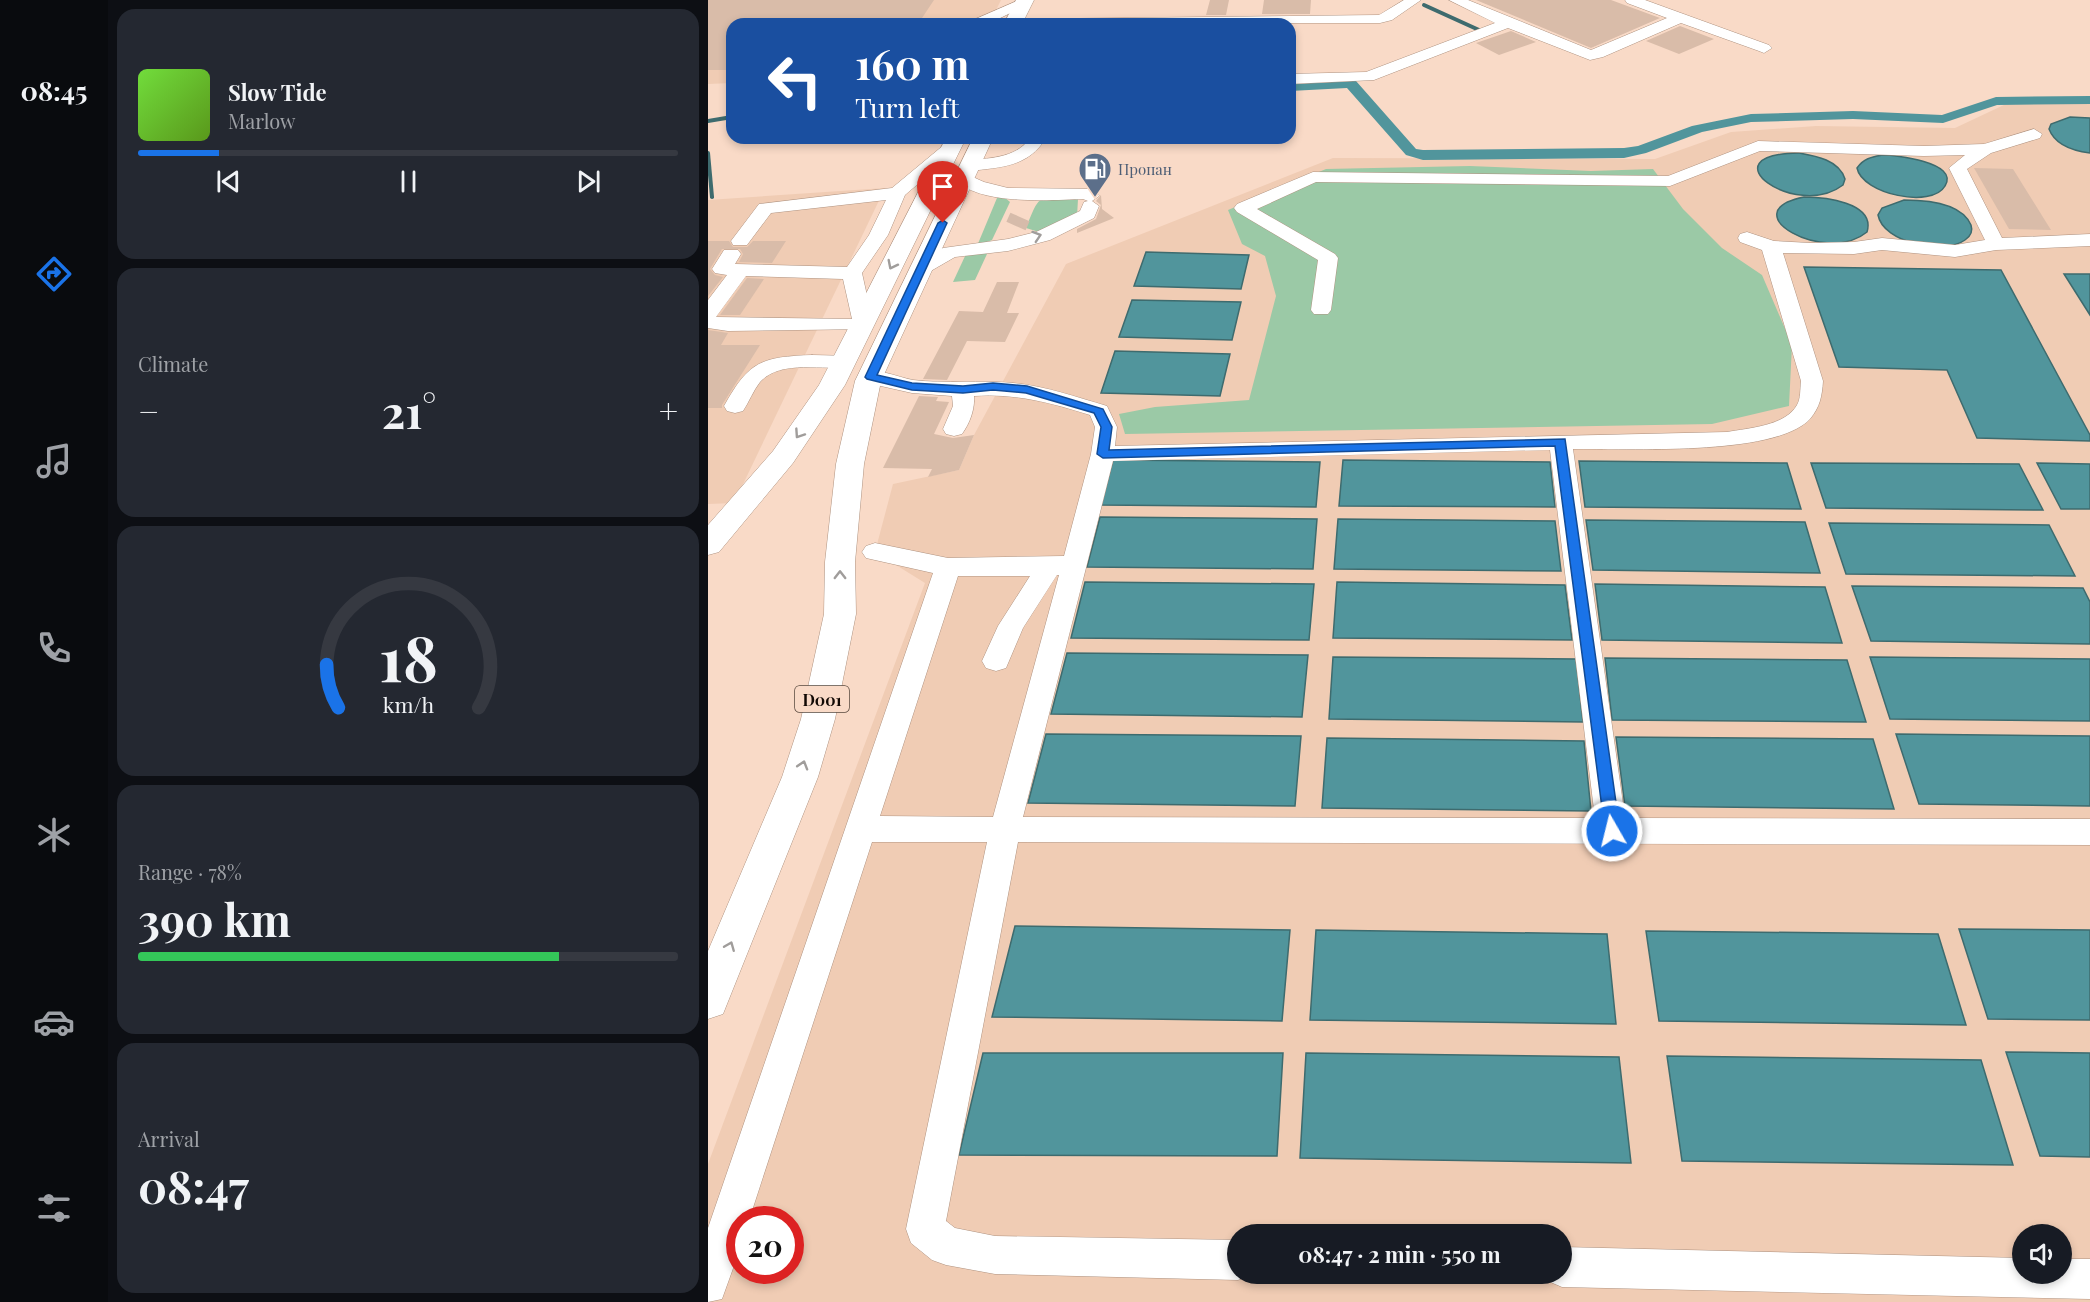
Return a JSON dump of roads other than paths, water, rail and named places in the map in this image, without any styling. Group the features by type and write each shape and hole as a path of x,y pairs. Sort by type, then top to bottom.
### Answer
{"highway":[{"path":"1016,18 1025,1"},
{"name":"D001","path":"708,1000 800,777 818,719 840,614 840,562 850,464 854,376 863,324 954,144"},
{"name":"D001","path":"710,539 854,376 922,268 980,144"},
{"path":"914,223 943,223"}],"lane":[{"path":"1296,18 1380,19 1414,0"},
{"path":"1632,0 1764,48"},
{"path":"989,18 1025,1"},
{"path":"1450,4 1508,23 1590,55 1598,54 1679,18"},
{"path":"1450,4 1490,29"},
{"path":"1041,16 1297,5"},
{"path":"1041,16 1267,18"},
{"path":"1296,79 1368,77 1508,23"},
{"path":"1321,310 1328,258 1243,208 1313,177 1671,181 1758,146 1924,151 1985,149 2034,134"},
{"path":"852,273 866,257 893,206 897,193 953,144"},
{"path":"922,268 950,252 1008,245 1043,236 1088,214 1089,193 1024,210 991,191 977,186 967,172 1014,159 1031,150 1034,144"},
{"path":"1985,149 1958,168 1996,244"},
{"path":"708,314 737,254 765,208 846,201 897,193"},
{"path":"1008,245 1024,210"},
{"path":"1747,238 1771,247 1854,248 1882,244 1955,251 1996,244 2090,240"},
{"path":"1103,454 1727,439 1768,431 1797,419 1809,404 1812,381 1771,247"},
{"path":"737,254 852,273"},
{"path":"708,322 728,325 863,324 852,273"},
{"path":"735,406 747,385 758,372 772,366 912,386 963,390 993,387 1027,389 1099,411 1106,427 1103,454 1062,565 1005,829 925,1229 946,1246 995,1255 1227,1260"},
{"path":"954,429 963,406 963,390"},
{"path":"1560,442 1612,831"},
{"path":"875,552 948,567 1062,565"},
{"path":"996,661 1011,626 1062,565"},
{"path":"708,1285 948,567"},
{"path":"862,829 2090,832"},
{"path":"1572,1267 2090,1278"}],"water":[{"path":"2070,117 2090,118 2090,153 2066,146 2052,135 2049,129 2051,124"},
{"path":"1799,153 1819,158 1838,167 1845,179 1843,185 1824,194 1803,195 1783,191 1768,183 1759,173 1759,163 1772,156"},
{"path":"1883,155 1911,158 1935,166 1943,171 1947,178 1945,186 1938,193 1926,197 1913,197 1884,191 1871,185 1862,177 1857,168 1865,160"},
{"path":"1804,197 1835,200 1856,208 1864,214 1868,222 1867,232 1849,241 1829,243 1810,240 1792,233 1781,224 1777,214 1784,204"},
{"path":"1904,200 1951,207 1966,217 1972,231 1965,240 1943,246 1916,244 1902,239 1882,225 1878,215 1882,208"},
{"path":"1146,252 1249,255 1241,289 1134,286"},
{"path":"1804,267 2001,270 2090,435 2090,441 1977,438 1947,370 1839,367"},
{"path":"2064,274 2090,274 2090,315"},
{"path":"1132,300 1241,302 1232,340 1119,337"},
{"path":"1115,351 1230,354 1220,396 1101,393"},
{"path":"1113,460 1320,462 1316,507 1101,505"},
{"path":"1343,460 1550,462 1555,507 1339,506"},
{"path":"1579,461 1787,463 1801,509 1585,507"},
{"path":"1811,463 2019,464 2043,510 1826,508"},
{"path":"2037,463 2090,464 2090,509 2061,509"},
{"path":"1100,517 1317,519 1313,569 1087,567"},
{"path":"1338,519 1555,521 1561,571 1334,569"},
{"path":"1586,520 1805,522 1820,573 1593,570"},
{"path":"1829,523 2049,525 2075,576 1846,574"},
{"path":"1085,582 1314,584 1309,640 1071,638"},
{"path":"1337,582 1565,585 1572,640 1333,638"},
{"path":"1595,584 1825,587 1842,643 1602,640"},
{"path":"1852,586 2083,588 2090,602 2090,644 1871,641"},
{"path":"1067,653 1308,655 1302,717 1051,714"},
{"path":"1333,657 1576,659 1583,722 1329,719"},
{"path":"1870,657 2090,659 2090,721 1890,719"},
{"path":"1605,658 1847,660 1866,722 1612,720"},
{"path":"1046,734 1301,736 1295,806 1028,803"},
{"path":"1896,734 2090,736 2090,806 1919,804"},
{"path":"1616,737 1873,739 1894,809 1625,806"},
{"path":"1327,738 1584,741 1591,811 1322,808"},
{"path":"1015,926 1290,930 1282,1021 992,1017"},
{"path":"1959,929 2090,930 2090,1020 1988,1019"},
{"path":"1316,930 1607,934 1616,1024 1310,1020"},
{"path":"1646,931 1938,934 1966,1025 1659,1021"},
{"path":"2006,1052 2090,1053 2090,1157 2040,1156"},
{"path":"983,1053 1283,1053 1277,1156 959,1155"},
{"path":"1306,1053 1619,1057 1631,1163 1300,1158"},
{"path":"1667,1056 1981,1060 2013,1165 1682,1161"}],"waterway":[{"path":"1424,5 1479,30"},
{"path":"1296,87 1351,84 1411,152 1423,155 1624,153 1641,150 1697,129 1751,118 1853,115 1943,119 1996,101 2090,100"},
{"path":"708,121 726,118"},
{"path":"708,153 712,197"}],"tunnel":[{"path":"1016,226 1020,217"}],"place":[{"name":"Пропан","path":"1095,198"}]}
